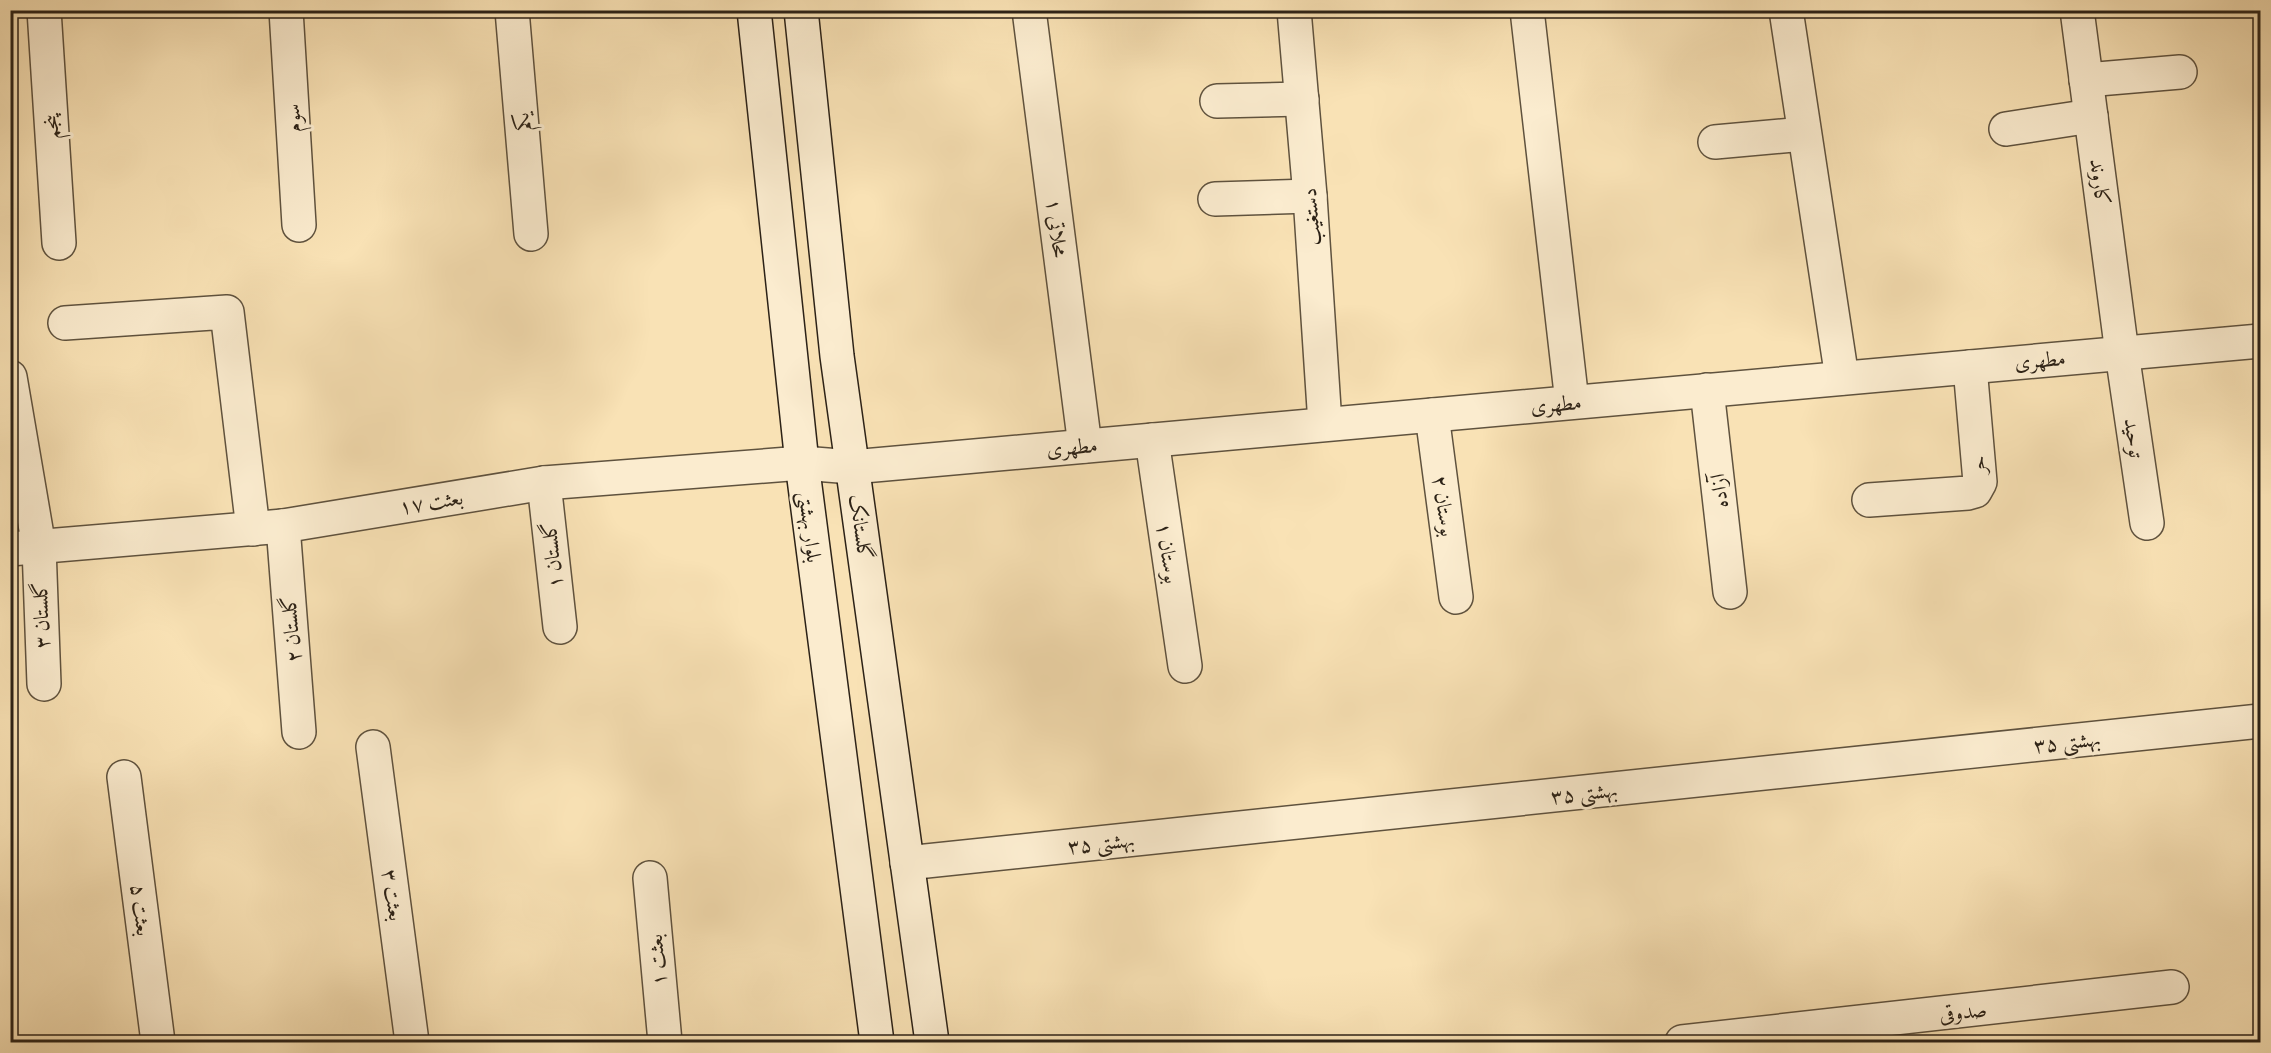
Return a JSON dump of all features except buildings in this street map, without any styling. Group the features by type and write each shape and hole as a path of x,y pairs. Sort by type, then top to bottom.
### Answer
{"street":[{"name":"پنجم","path":"44,10 59,243"},
{"name":"سوم","path":"286,10 299,225"},
{"name":"یکم","path":"512,10 531,234"},
{"name":"بلوار بهشتی","path":"754,10 802,463 877,1042"},
{"name":"گلستانک","path":"801,10 837,356 932,1042"},
{"name":"محلاتی ۱","path":"1029,10 1085,446"},
{"name":"دستغیب","path":"1294,10 1310,195 1325,424"},
{"path":"1527,10 1572,402"},
{"path":"1786,10 1842,378"},
{"name":"کاروند","path":"2077,10 2122,353"},
{"path":"2086,80 2180,72"},
{"path":"1217,101 1302,99"},
{"path":"2006,129 2091,116"},
{"path":"1715,142 1804,134"},
{"path":"1215,199 1310,195"},
{"name":"گلستان ۲","path":"65,323 227,312 268,528 299,732"},
{"name":"مطهری","path":"852,467 2260,341"},
{"name":"توحید","path":"2122,353 2147,522"},
{"name":"حر","path":"1869,500 1968,494 1975,491 1980,482 1970,367"},
{"name":"گلستان ۳","path":"10,377 25,548 44,684"},
{"name":"آزاده","path":"1707,390 1730,592"},
{"name":"بوستان ۲","path":"1432,415 1456,597"},
{"name":"بوستان ۱","path":"1152,440 1185,666"},
{"name":"بعثت ۱۷","path":"25,548 268,528 544,483 802,463 852,467"},
{"name":"گلستان ۱","path":"544,483 560,627"},
{"name":"بهشتی ۳۵","path":"907,864 2260,722"},
{"name":"بعثت ۳","path":"373,747 412,1042"},
{"name":"بعثت ۵","path":"124,777 158,1042"},
{"name":"بعثت ١","path":"650,878 664,1042"},
{"name":"صدوقی","path":"1682,1042 1927,1029 2172,987"}]}
